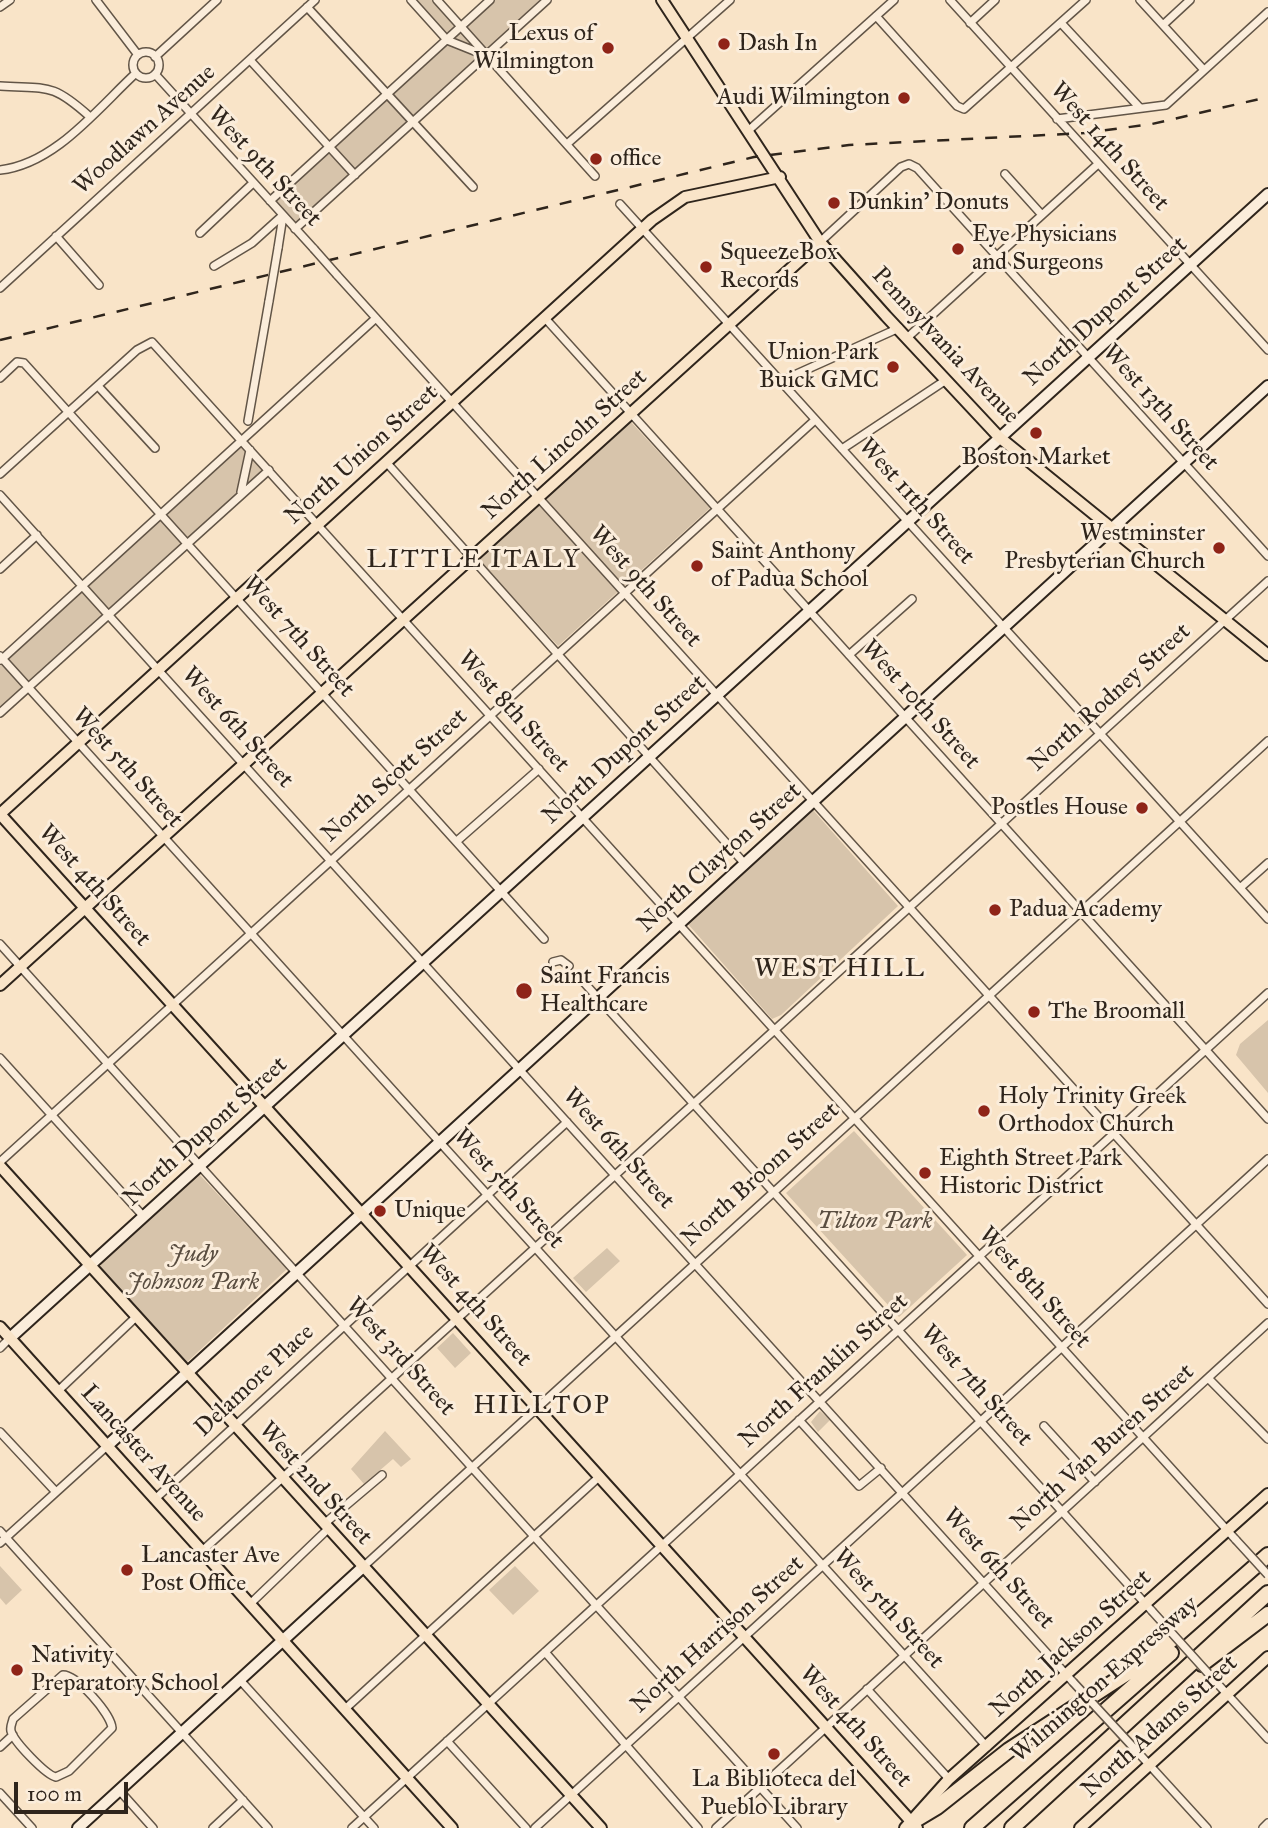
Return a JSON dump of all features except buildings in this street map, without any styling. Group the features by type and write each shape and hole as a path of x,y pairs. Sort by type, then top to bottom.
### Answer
{"highway":[{"path":"911,1826 1009,1750 1152,1657 1268,1555"},
{"name":"Wilmington Expressway","path":"972,1828 1268,1565"},
{"name":"Wilmington Expressway","path":"1012,1828 1268,1593"},
{"path":"1090,1757 1268,1614"}],"main road":[{"name":"Pennsylvania Avenue","path":"662,0 820,242 999,438 1268,654"},
{"name":"North Union Street","path":"0,814 642,228 682,198 780,177"},
{"name":"North Lincoln Street","path":"0,985 820,242"},
{"name":"West 4th Street","path":"0,814 827,1727 911,1826"},
{"name":"West 2nd Street","path":"0,1164 601,1828"},
{"name":"Lancaster Avenue","path":"0,1327 452,1828"},
{"name":"North Jackson Street","path":"911,1826 949,1779 1070,1679 1268,1494"},
{"name":"North Adams Street","path":"1080,1828 1268,1657"}],"street":[{"path":"0,7 10,0"},
{"path":"96,0 138,55"},
{"path":"155,57 217,0"},
{"name":"Woodlawn Avenue","path":"0,288 315,0"},
{"path":"411,0 447,40 486,55"},
{"path":"437,0 594,176"},
{"path":"270,201 490,0"},
{"path":"295,229 547,0"},
{"path":"567,144 730,0"},
{"path":"749,130 894,0"},
{"name":"West 14th Street","path":"950,0 1268,351"},
{"path":"970,23 995,0"},
{"path":"876,16 962,109 1086,0"},
{"path":"1140,0 1204,70"},
{"path":"1163,25 1190,0"},
{"path":"307,7 473,187"},
{"path":"1057,119 1166,104 1268,12"},
{"path":"1061,23 1140,108"},
{"path":"146,52 155,57 159,66 155,74 145,78 136,73 134,63 138,55 146,52"},
{"path":"250,60 355,174"},
{"path":"0,170 34,162 136,73"},
{"name":"West 9th Street","path":"155,74 1268,1304"},
{"path":"0,86 37,85 52,89 66,95 89,116"},
{"name":"North Lincoln Street","path":"820,242 901,167 909,164"},
{"name":"West 13th Street","path":"909,164 917,168 1268,556"},
{"path":"908,337 1098,164"},
{"path":"1005,174 1042,215"},
{"path":"200,233 253,183"},
{"name":"North Dupont Street","path":"10,1338 1268,194"},
{"name":"West 11th Street","path":"620,204 1268,919"},
{"path":"248,421 283,215"},
{"path":"214,266 253,243 283,215"},
{"path":"56,236 99,285"},
{"name":"West 10th Street","path":"544,317 1268,1119"},
{"path":"1,658 376,318"},
{"path":"781,381 899,328"},
{"name":"West 8th Street","path":"98,386 142,346 152,342 1268,1575"},
{"name":"West 7th Street","path":"0,378 22,362 544,939"},
{"path":"842,449 946,380"},
{"path":"0,474 98,386 155,448"},
{"name":"North Clayton Street","path":"107,1446 1268,386"},
{"name":"North Scott Street","path":"0,1164 816,420"},
{"path":"241,492 250,450"},
{"path":"387,463 556,656 745,864"},
{"path":"0,713 241,492 269,470"},
{"name":"West 6th Street","path":"0,495 1207,1828"},
{"path":"0,569 37,535"},
{"name":"North Rodney Street","path":"202,1551 1268,581"},
{"path":"849,655 912,599"},
{"name":"West 5th Street","path":"1,658 987,1747"},
{"name":"North Broom Street","path":"78,1828 1268,741"},
{"path":"457,841 539,769"},
{"path":"1240,888 1268,863"},
{"name":"West 3rd Street","path":"0,944 598,1604 797,1828"},
{"path":"553,962 561,960 569,966"},
{"name":"West 7th Street","path":"579,977 1268,1739"},
{"name":"North Franklin Street","path":"352,1828 1268,993"},
{"path":"0,1058 144,1217"},
{"name":"Delamore Place","path":"155,1499 567,1122"},
{"name":"North Harrison Street","path":"535,1828 1268,1159"},
{"path":"58,1391 136,1317"},
{"name":"North Van Buren Street","path":"716,1828 1268,1323"},
{"path":"0,1348 10,1338"},
{"path":"1209,1378 1268,1439"},
{"path":"799,1420 859,1486 881,1468"},
{"path":"1044,1426 1095,1482"},
{"path":"0,1432 56,1492"},
{"path":"3,1540 107,1446"},
{"path":"250,1604 382,1475"},
{"path":"345,1709 600,1476"},
{"path":"0,1531 3,1540 268,1828"},
{"path":"545,1652 698,1828"},
{"path":"0,1747 13,1735 13,1719 63,1675 72,1676 111,1722 108,1734 69,1771 56,1777 44,1771 13,1735"},
{"path":"240,1680 374,1828"},
{"path":"867,1689 949,1779"},
{"path":"447,1741 526,1828"},
{"path":"119,1790 153,1828"},
{"path":"0,1793 32,1828"},
{"path":"213,1828 243,1800"},
{"path":"1262,1828 1268,1823"}],"green space":[{"path":"411,0 437,0 461,26 490,0 547,0 295,229 270,202 447,40"},
{"path":"631,422 710,508 558,646 479,560"},
{"path":"242,440 269,470 0,713 0,660"},
{"path":"813,810 898,906 781,1015 772,1019 687,923"},
{"path":"1268,1020 1268,1093 1236,1055 1240,1044"},
{"name":"Tilton Park","path":"854,1131 967,1255 899,1317 786,1193"},
{"name":"Judy Johnson Park","path":"200,1175 287,1269 185,1364 100,1269 102,1262"},
{"path":"607,1248 620,1261 586,1292 573,1278"},
{"path":"453,1333 471,1353 455,1368 437,1348"},
{"path":"820,1411 830,1420 818,1432 811,1422"},
{"path":"385,1431 411,1459 401,1467 393,1459 364,1484 351,1469"},
{"path":"0,1566 22,1590 6,1605 0,1598"},
{"path":"515,1566 539,1591 513,1615 489,1590"}],"railway":[{"path":"0,340 754,157 849,145 1085,133 1152,124 1268,97"}],"place":[{"name":"Dash In","path":"724,44"},
{"name":"Lexus of Wilmington","path":"608,48"},
{"name":"Audi Wilmington","path":"904,98"},
{"name":"office","path":"596,159"},
{"name":"Dunkin' Donuts","path":"834,203"},
{"name":"Eye Physicians and Surgeons","path":"958,249"},
{"name":"SqueezeBox Records","path":"706,267"},
{"name":"Union Park Buick GMC","path":"893,367"},
{"name":"Boston Market","path":"1036,433"},
{"name":"Westminster Presbyterian Church","path":"1219,548"},
{"name":"Saint Anthony of Padua School","path":"697,566"},
{"name":"Postles House","path":"1142,808"},
{"name":"Padua Academy","path":"995,910"},
{"name":"Saint Francis Healthcare","path":"524,991"},
{"name":"The Broomall","path":"1034,1012"},
{"name":"Holy Trinity Greek Orthodox Church","path":"984,1111"},
{"name":"Eighth Street Park Historic District","path":"925,1173"},
{"name":"Unique","path":"380,1211"},
{"name":"Lancaster Ave Post Office","path":"127,1570"},
{"name":"Nativity Preparatory School","path":"17,1670"},
{"name":"La Biblioteca del Pueblo Library","path":"774,1754"}],"district":[{"name":"LITTLE ITALY","path":"474,561"},
{"name":"WEST HILL","path":"840,970"},
{"name":"HILLTOP","path":"542,1407"}]}
